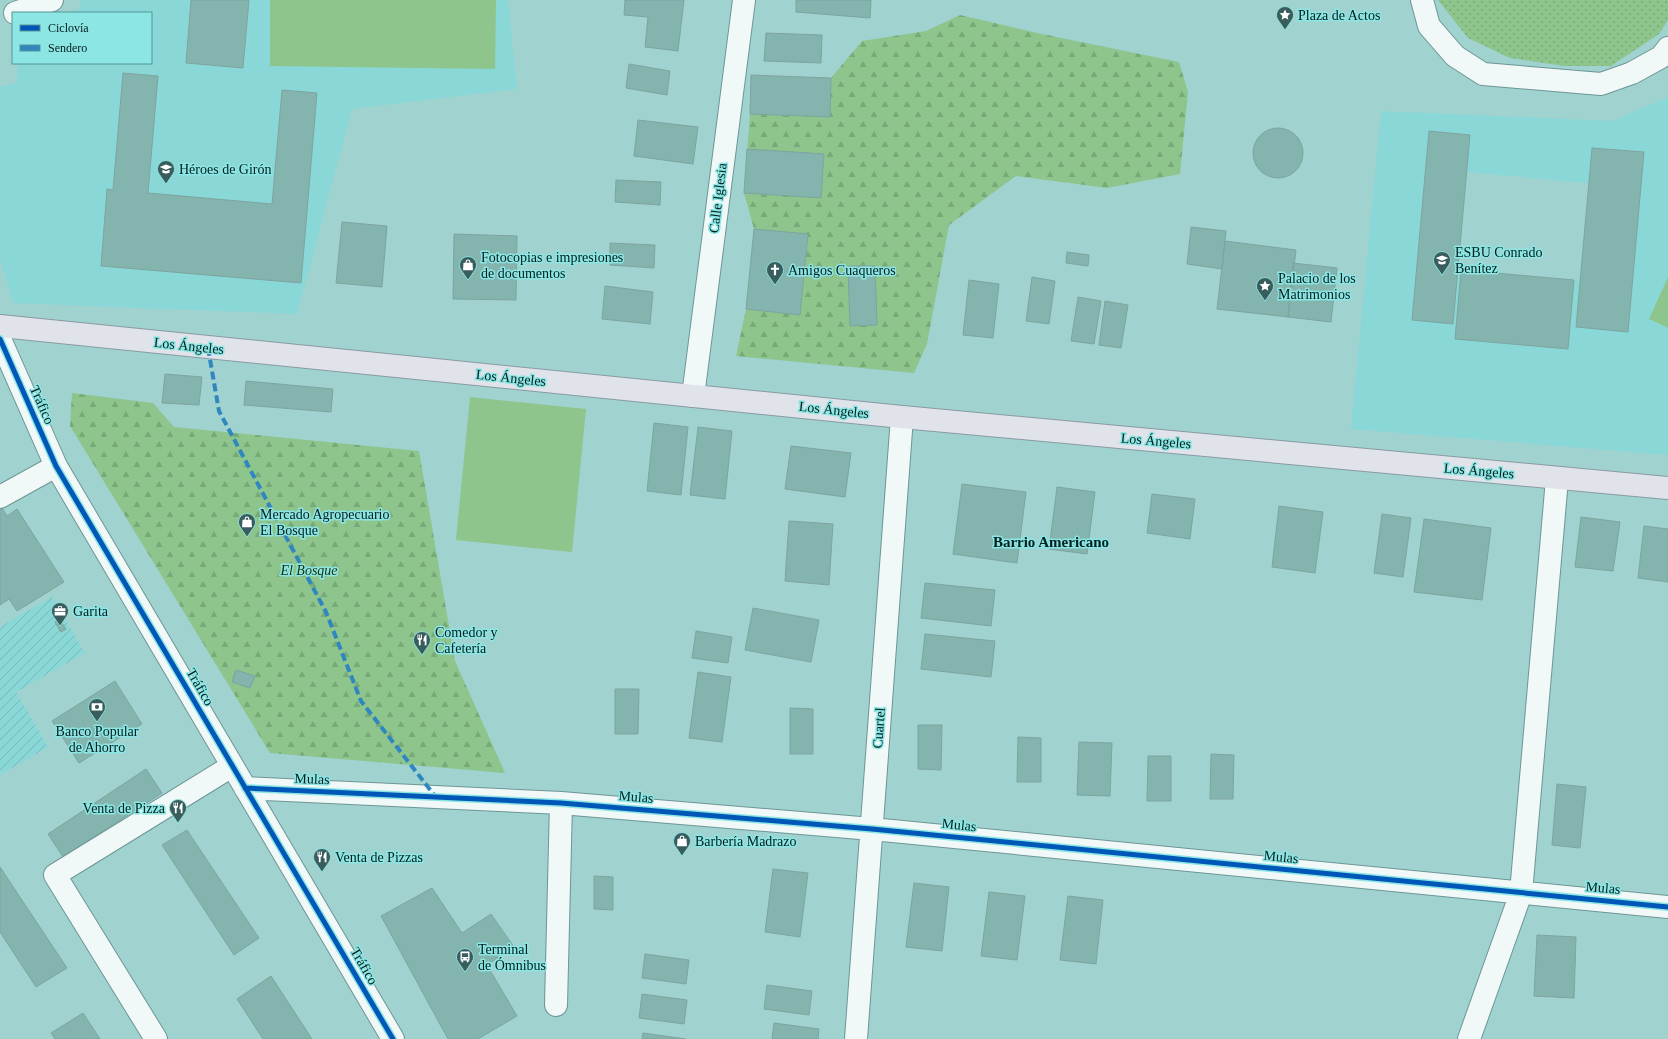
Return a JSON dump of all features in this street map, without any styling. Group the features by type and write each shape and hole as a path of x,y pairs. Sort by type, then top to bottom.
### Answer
{"main road":[{"name":"Los Ángeles","path":"0,326 902,417 1557,479 1668,488"}],"street":[{"path":"17,12 52,0"},
{"name":"Calle Iglesia","path":"692,396 744,0"},
{"path":"1422,0 1429,26 1455,56 1483,74 1601,84 1632,73 1661,57 1668,48"},
{"path":"0,17 12,14"},
{"name":"Tráfico","path":"0,339 56,466 393,1039"},
{"name":"Cuartel","path":"856,1039 902,417"},
{"path":"0,498 56,466"},
{"path":"1469,1039 1521,893 1557,479"},
{"path":"156,1039 55,875 232,766"},
{"name":"Mulas","path":"245,788 560,803 872,829 1668,907"},
{"path":"556,1005 560,803"}],"shaded area":[{"name":"Héroes de Girón","path":"80,0 508,0 517,89 352,109 297,314 13,303 0,258 0,87 17,83 17,64 152,64 152,12 69,12 79,9"},
{"name":"ESBU Conrado Benítez","path":"1668,97 1668,455 1351,429 1381,111 1613,121","holes":["1467,172 1589,183 1580,281 1458,269"]},
{"path":"52,597 85,653 16,692 48,747 0,775 0,627"}],"green space":[{"path":"270,0 496,0 495,69 270,66"},
{"path":"1438,0 1668,0 1668,20 1659,34 1611,66 1564,66 1510,58 1468,38"},
{"path":"960,15 1037,33 1179,62 1188,92 1180,174 1107,188 1016,176 949,225 927,344 914,373 736,356 746,309 800,315 808,235 754,229 744,193 750,114 830,117 831,78 862,41 926,31"},
{"path":"1668,277 1668,328 1649,319"},
{"name":"El Bosque","path":"72,393 153,403 174,427 419,451 455,661 505,773 270,753 70,426"},
{"path":"470,397 586,409 572,552 456,540"}],"building":[{"path":"191,0 249,0 243,68 186,63"},
{"path":"625,0 684,0 678,51 645,47 648,17 624,15"},
{"path":"796,0 871,0 870,18 796,12"},
{"path":"766,33 822,35 821,63 764,61"},
{"path":"629,64 670,71 667,95 626,88"},
{"path":"123,73 158,76 148,193 272,204 282,90 317,93 301,283 101,266 107,189 113,190"},
{"path":"751,75 831,78 830,117 750,114"},
{"path":"638,120 698,127 693,164 634,156"},
{"path":"1278,128 1287,130 1298,139 1303,153 1301,162 1292,173 1278,178 1269,176 1258,167 1253,153 1255,144 1264,133"},
{"path":"1429,131 1470,135 1453,324 1412,320"},
{"path":"1592,148 1644,152 1628,332 1576,327"},
{"path":"747,149 824,154 821,198 744,193"},
{"path":"616,180 661,182 660,205 615,202"},
{"path":"342,222 387,226 382,287 336,283"},
{"path":"1191,227 1226,231 1222,269 1187,264"},
{"path":"754,229 808,234 800,315 746,309"},
{"path":"454,234 517,236 516,300 453,299"},
{"path":"1225,241 1296,250 1288,317 1217,309"},
{"path":"610,243 655,245 654,268 610,265"},
{"path":"1067,252 1089,255 1088,266 1066,263"},
{"path":"1293,263 1337,268 1331,322 1288,317"},
{"path":"848,266 875,266 877,325 850,326"},
{"path":"1461,270 1574,280 1568,349 1455,339"},
{"path":"1032,277 1055,281 1049,324 1026,321"},
{"path":"969,280 999,284 993,338 963,335"},
{"path":"605,286 653,292 650,324 602,319"},
{"path":"1078,297 1101,301 1094,344 1071,341"},
{"path":"1105,301 1128,305 1121,348 1099,345"},
{"path":"165,374 202,377 199,405 162,403"},
{"path":"246,381 333,389 331,412 244,405"},
{"path":"654,423 688,427 681,495 647,491"},
{"path":"698,427 732,431 725,499 690,495"},
{"path":"791,446 851,453 845,497 785,489"},
{"path":"962,484 1026,492 1017,563 953,554"},
{"path":"1057,487 1095,492 1087,554 1049,549"},
{"path":"1152,494 1195,499 1190,539 1147,533"},
{"path":"0,505 7,516 17,509 64,582 17,611 9,599 0,605"},
{"path":"1279,506 1323,512 1315,573 1272,567"},
{"path":"1382,514 1411,518 1403,577 1374,573"},
{"path":"1581,517 1620,522 1613,571 1575,567"},
{"path":"1424,519 1491,528 1482,600 1414,592"},
{"path":"789,521 833,524 829,585 785,581"},
{"path":"1644,526 1668,529 1668,582 1638,578"},
{"path":"925,583 995,590 991,626 921,618"},
{"path":"753,608 819,620 811,662 745,650"},
{"name":"Garita","path":"59,619 66,629 61,632 55,622"},
{"path":"696,631 732,637 728,663 692,658"},
{"path":"925,634 995,641 991,677 921,669"},
{"path":"236,670 255,676 250,688 232,682"},
{"path":"698,672 731,677 722,742 689,738"},
{"name":"Banco Popular de Ahorro","path":"115,681 142,724 79,763 52,721"},
{"path":"615,689 639,689 638,734 615,734"},
{"path":"790,708 813,709 813,754 790,754"},
{"path":"918,725 942,725 941,770 918,769"},
{"path":"1018,737 1041,738 1041,782 1017,782"},
{"path":"1079,742 1112,743 1110,796 1077,795"},
{"path":"1211,754 1234,755 1233,799 1210,799"},
{"path":"1148,756 1171,756 1171,801 1147,801"},
{"path":"146,769 162,793 63,857 48,834"},
{"path":"1557,784 1586,787 1580,848 1552,845"},
{"path":"187,830 259,938 234,955 162,845"},
{"path":"0,867 67,968 36,987 0,932"},
{"path":"773,869 808,873 800,937 765,932"},
{"path":"594,876 613,877 613,910 594,909"},
{"path":"914,883 949,887 942,951 906,947"},
{"path":"432,888 462,933 491,914 514,947 487,965 517,1016 478,1039 448,1039 381,916"},
{"path":"989,892 1025,896 1017,960 981,956"},
{"path":"1068,896 1103,900 1096,964 1060,960"},
{"path":"1537,935 1576,937 1574,998 1534,996"},
{"path":"645,954 689,960 686,984 642,978"},
{"path":"271,976 312,1039 263,1039 237,999"},
{"path":"767,985 812,991 809,1015 764,1009"},
{"path":"642,994 687,1000 684,1024 639,1018"},
{"path":"83,1013 100,1039 55,1039 51,1033"},
{"path":"774,1023 819,1029 818,1039 772,1039"},
{"path":"643,1033 686,1039 642,1039"}],"marked path":[{"path":"208,348 219,411 326,612 361,701 435,796"}],"cycle path":[{"path":"0,339 56,466 393,1039"},
{"path":"245,788 561,803 872,829 1668,907"}],"place":[{"name":"Plaza de Actos","path":"1285,30"},
{"name":"Héroes de Girón","path":"166,184"},
{"name":"ESBU Conrado Benítez","path":"1442,275"},
{"name":"Fotocopias e impresiones de documentos","path":"468,280"},
{"name":"Amigos Cuaqueros","path":"775,285"},
{"name":"Palacio de los Matrimonios","path":"1265,301"},
{"name":"Mercado Agropecuario El Bosque","path":"247,537"},
{"name":"Garita","path":"60,626"},
{"name":"Comedor y Cafetería","path":"422,655"},
{"name":"Banco Popular de Ahorro","path":"97,722"},
{"name":"Venta de Pizza","path":"178,823"},
{"name":"Barbería Madrazo","path":"682,856"},
{"name":"Venta de Pizzas","path":"322,872"},
{"name":"Terminal de Ómnibus","path":"465,972"}],"district":[{"name":"Barrio Americano","path":"1051,542"}]}
